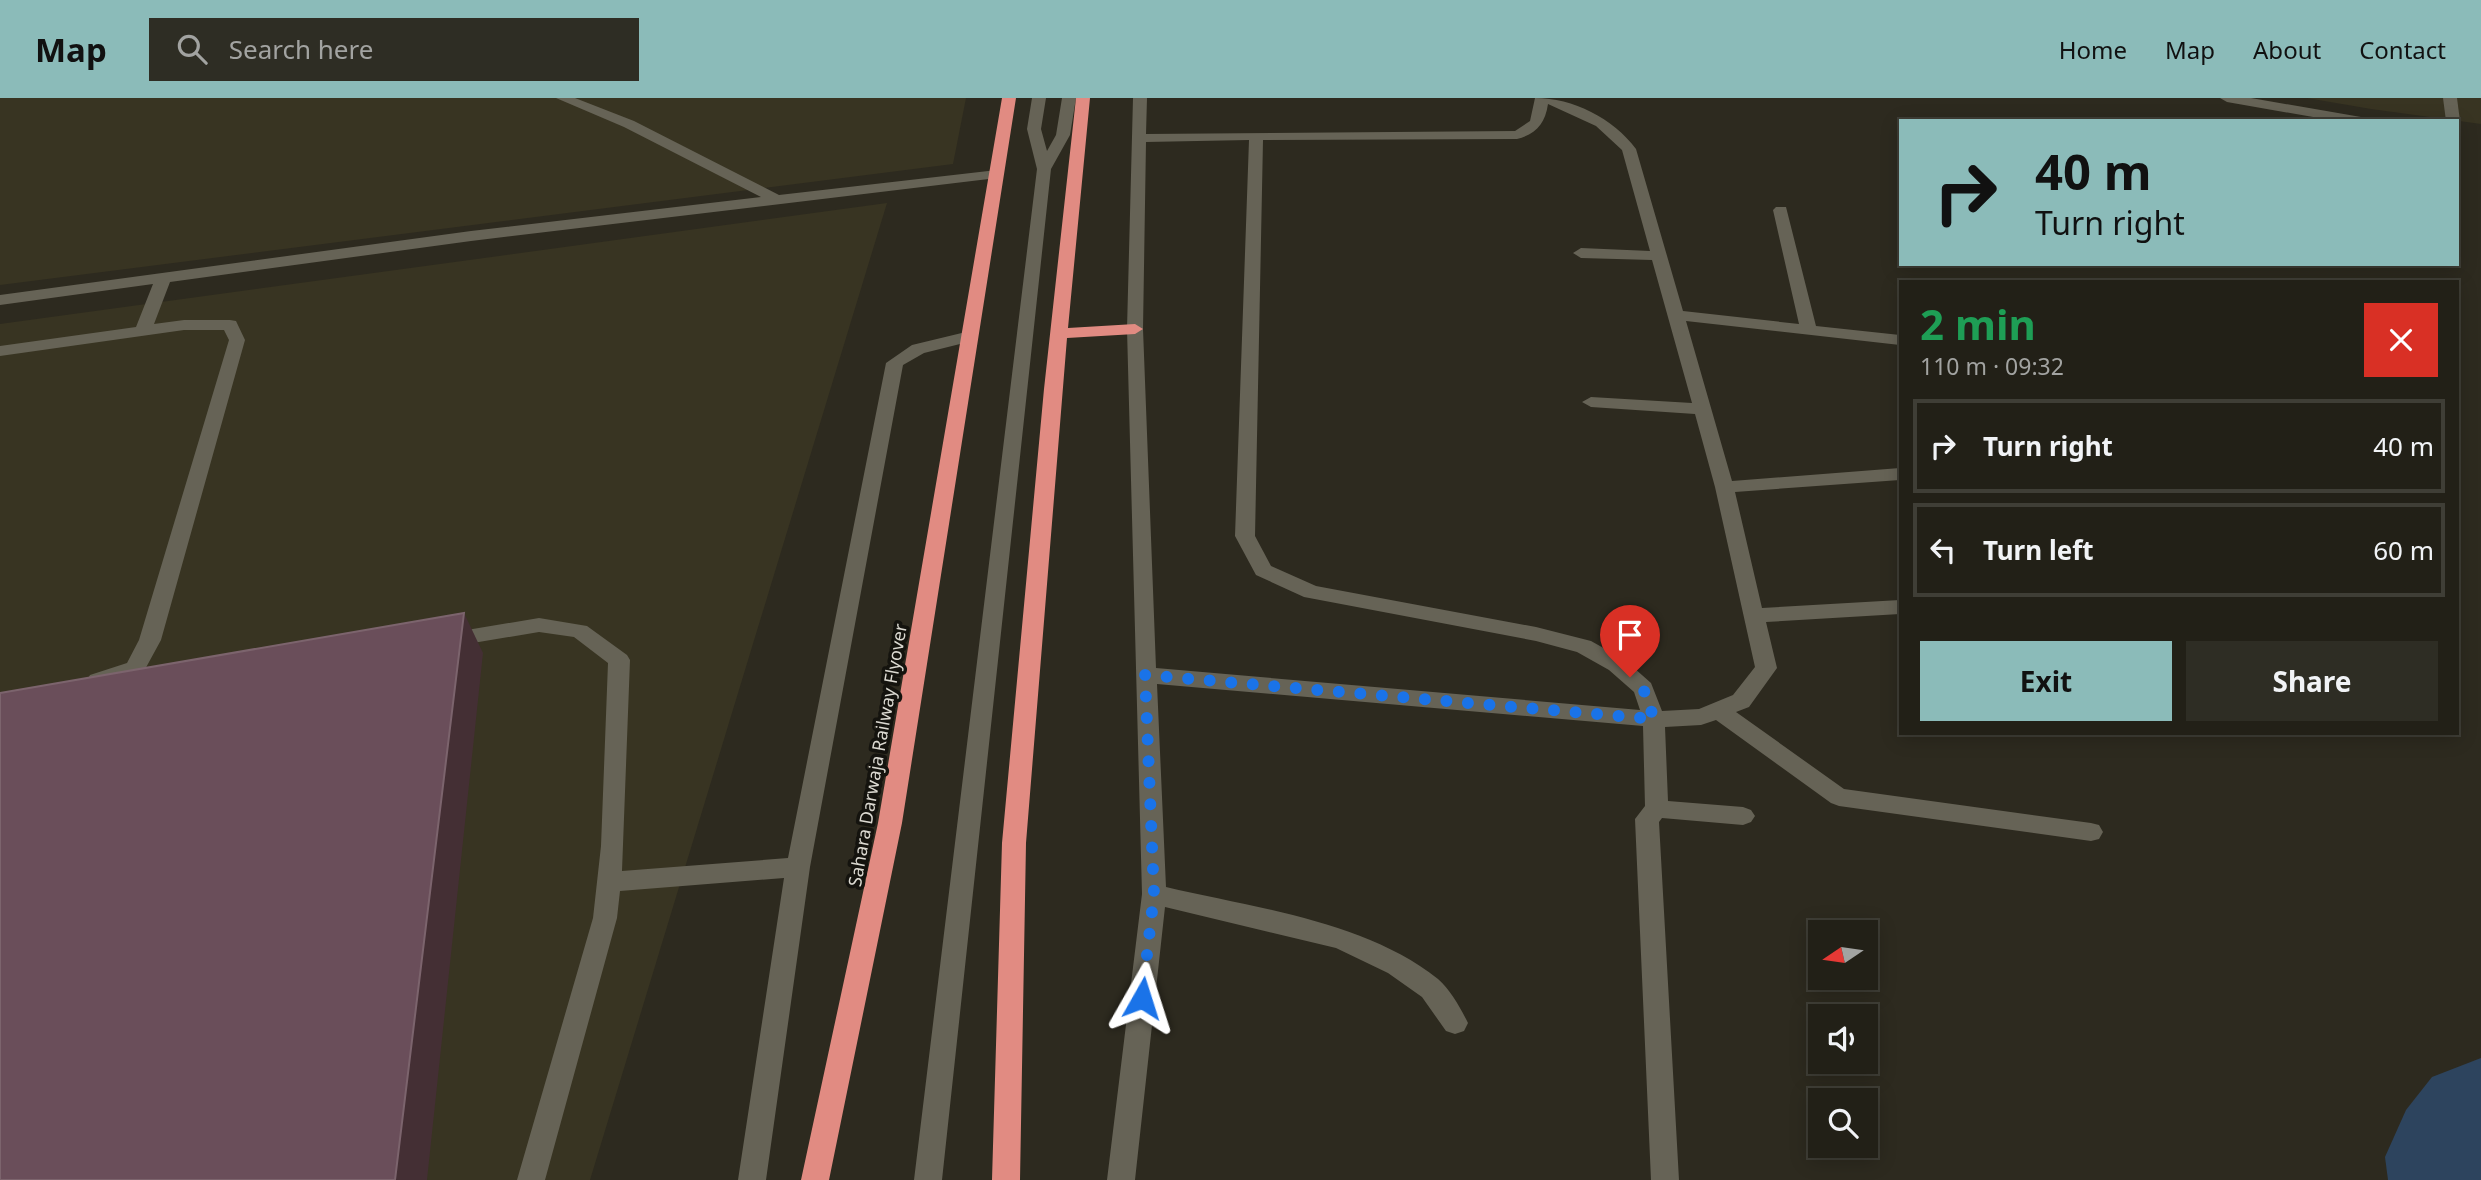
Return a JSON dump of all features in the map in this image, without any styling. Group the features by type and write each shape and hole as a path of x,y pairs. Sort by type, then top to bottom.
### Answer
{"highway":[{"name":"Sahara Darwaja Railway Flyover","path":"815,1180 890,823 1009,98"},
{"path":"1006,1180 1014,843 1059,333 1083,98"},
{"path":"1059,333 1135,329"}],"street":[{"path":"563,98 629,124 777,200"},
{"path":"928,1180 1044,169 1034,129 1039,98"},
{"path":"1044,169 1063,135 1069,98"},
{"path":"1121,1180 1154,894 1135,329 1140,98"},
{"path":"1138,138 1517,135 1532,130 1540,119 1543,98 1591,117 1617,132 1629,149 1724,487 1766,668 1741,701 1701,717 1654,719 1145,675"},
{"path":"1571,98 1591,117"},
{"path":"2227,98 2349,119"},
{"path":"2450,98 2453,119"},
{"path":"1256,136 1245,536 1263,570 1311,592 1536,634 1584,646 1617,665 1643,688 1654,719 1657,809 1647,819 1665,1180"},
{"path":"0,300 471,236 997,174"},
{"path":"1782,210 1809,330"},
{"path":"1581,253 1659,256"},
{"path":"143,331 163,278"},
{"path":"1675,315 1899,340"},
{"path":"0,351 184,325 230,325 237,340 150,640 135,668 85,693 121,695"},
{"path":"751,1180 798,867 895,363 918,349 970,336"},
{"path":"1591,402 1702,409"},
{"path":"1724,487 1899,474"},
{"path":"1755,616 1899,607"},
{"path":"431,643 539,625 580,631 619,660 614,846 605,918 531,1180"},
{"path":"1718,710 1839,797 2091,832"},
{"path":"1657,809 1743,816"},
{"path":"610,882 798,867"},
{"path":"1154,894 1341,939 1397,965 1431,989 1455,1023"}],"shaded area":[{"path":"0,98 966,98 953,164 0,285"},
{"path":"2307,98 2481,98 2481,124 2459,119 2371,109"},
{"path":"887,203 590,1180 0,1180 0,324"}],"building":[{"path":"464,613 395,1180 0,1180 0,693"}],"waterway":[{"path":"2459,1180 2456,1157 2481,1122"}],"route":[{"path":"1142,998 1154,894 1145,675 1654,719 1643,688 1630,677"}]}
